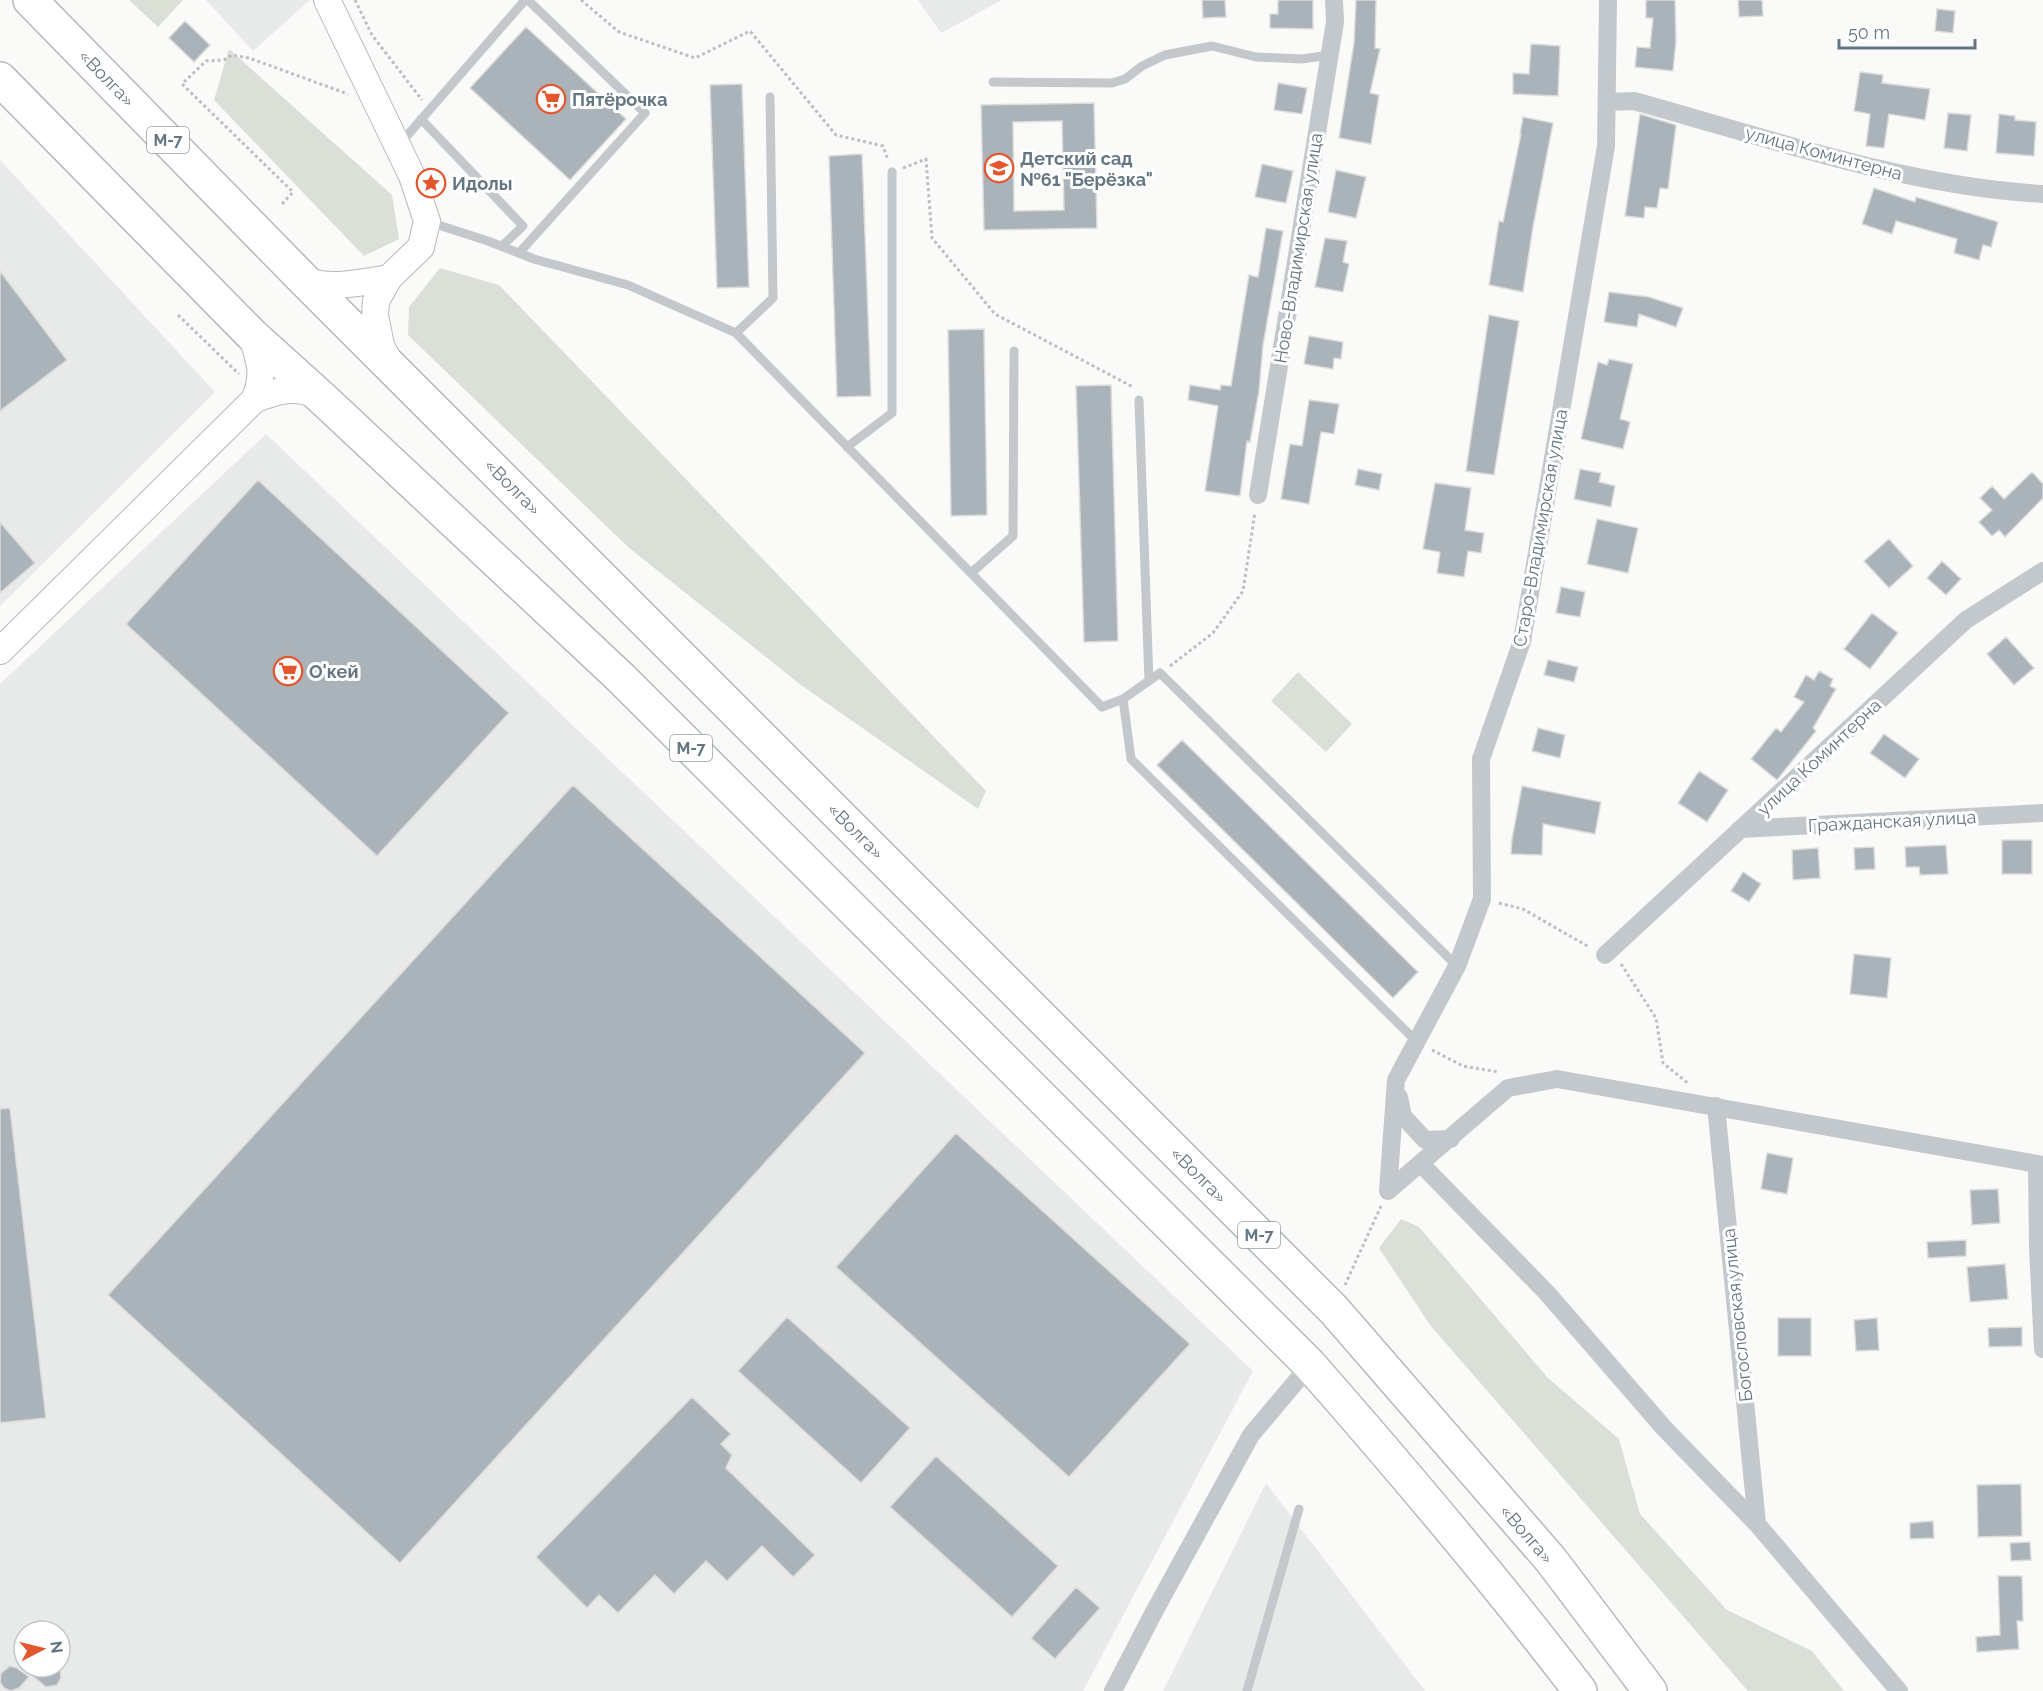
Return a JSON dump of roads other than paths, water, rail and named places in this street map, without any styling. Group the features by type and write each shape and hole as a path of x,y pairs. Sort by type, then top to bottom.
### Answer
{"highway":[{"name":"«Волга»","path":"30,0 305,281 1334,1310 1551,1560 1650,1691"},
{"name":"М-7","path":"0,79 251,334 621,678 1310,1365 1413,1482 1580,1691"}],"street":[{"path":"327,0 412,176 427,221 421,247 389,278 376,301 375,316 381,346 394,368"},
{"name":"Ново-Владимирская улица","path":"1258,495 1330,55 1335,22 1334,0"},
{"name":"Старо-Владимирская улица","path":"1421,1164 1388,1191 1396,1080 1457,966 1482,899 1481,759 1522,641 1606,146 1608,0"},
{"name":"улица Коминтерна","path":"1607,102 1634,101 1895,173 2007,192 2043,194"},
{"path":"305,281 334,286 389,278"},
{"path":"0,651 248,391 261,386 261,369 251,334"},
{"path":"248,391 268,394 289,389 309,391 323,399"},
{"name":"улица Коминтерна","path":"1605,955 1966,620 2043,571"},
{"name":"Гражданская улица","path":"1740,829 2043,813"},
{"path":"1899,1691 1757,1524 1664,1428 1547,1293 1421,1164 1508,1088 1557,1078 2040,1165 2038,1248 2043,1349"},
{"path":"1396,1080 1403,1116 1425,1140 1451,1139"},
{"name":"Богословская улица","path":"1716,1106 1757,1524"},
{"path":"1113,1691 1251,1434 1310,1365"}],"lane":[{"path":"397,147 526,0 645,113 519,253"},
{"path":"993,82 1112,83 1125,79 1143,66 1165,55 1212,46 1256,57 1302,59 1330,55"},
{"path":"736,333 773,297 770,97"},
{"path":"421,119 523,226 502,246"},
{"path":"847,447 892,412 892,172"},
{"path":"427,221 581,273 628,285 736,333 1102,707 1123,699 1160,673 1457,966"},
{"path":"971,573 1013,536 1014,351"},
{"path":"1139,400 1149,681"},
{"path":"1123,699 1131,759 1417,1042"},
{"path":"1247,1691 1299,1509"}],"place":[{"name":"Пятёрочка","path":"551,99"},
{"name":"Детский сад №61 \"Берёзка\"","path":"999,168"},
{"name":"Идолы","path":"431,183"},
{"name":"О'кей","path":"288,671"}]}
